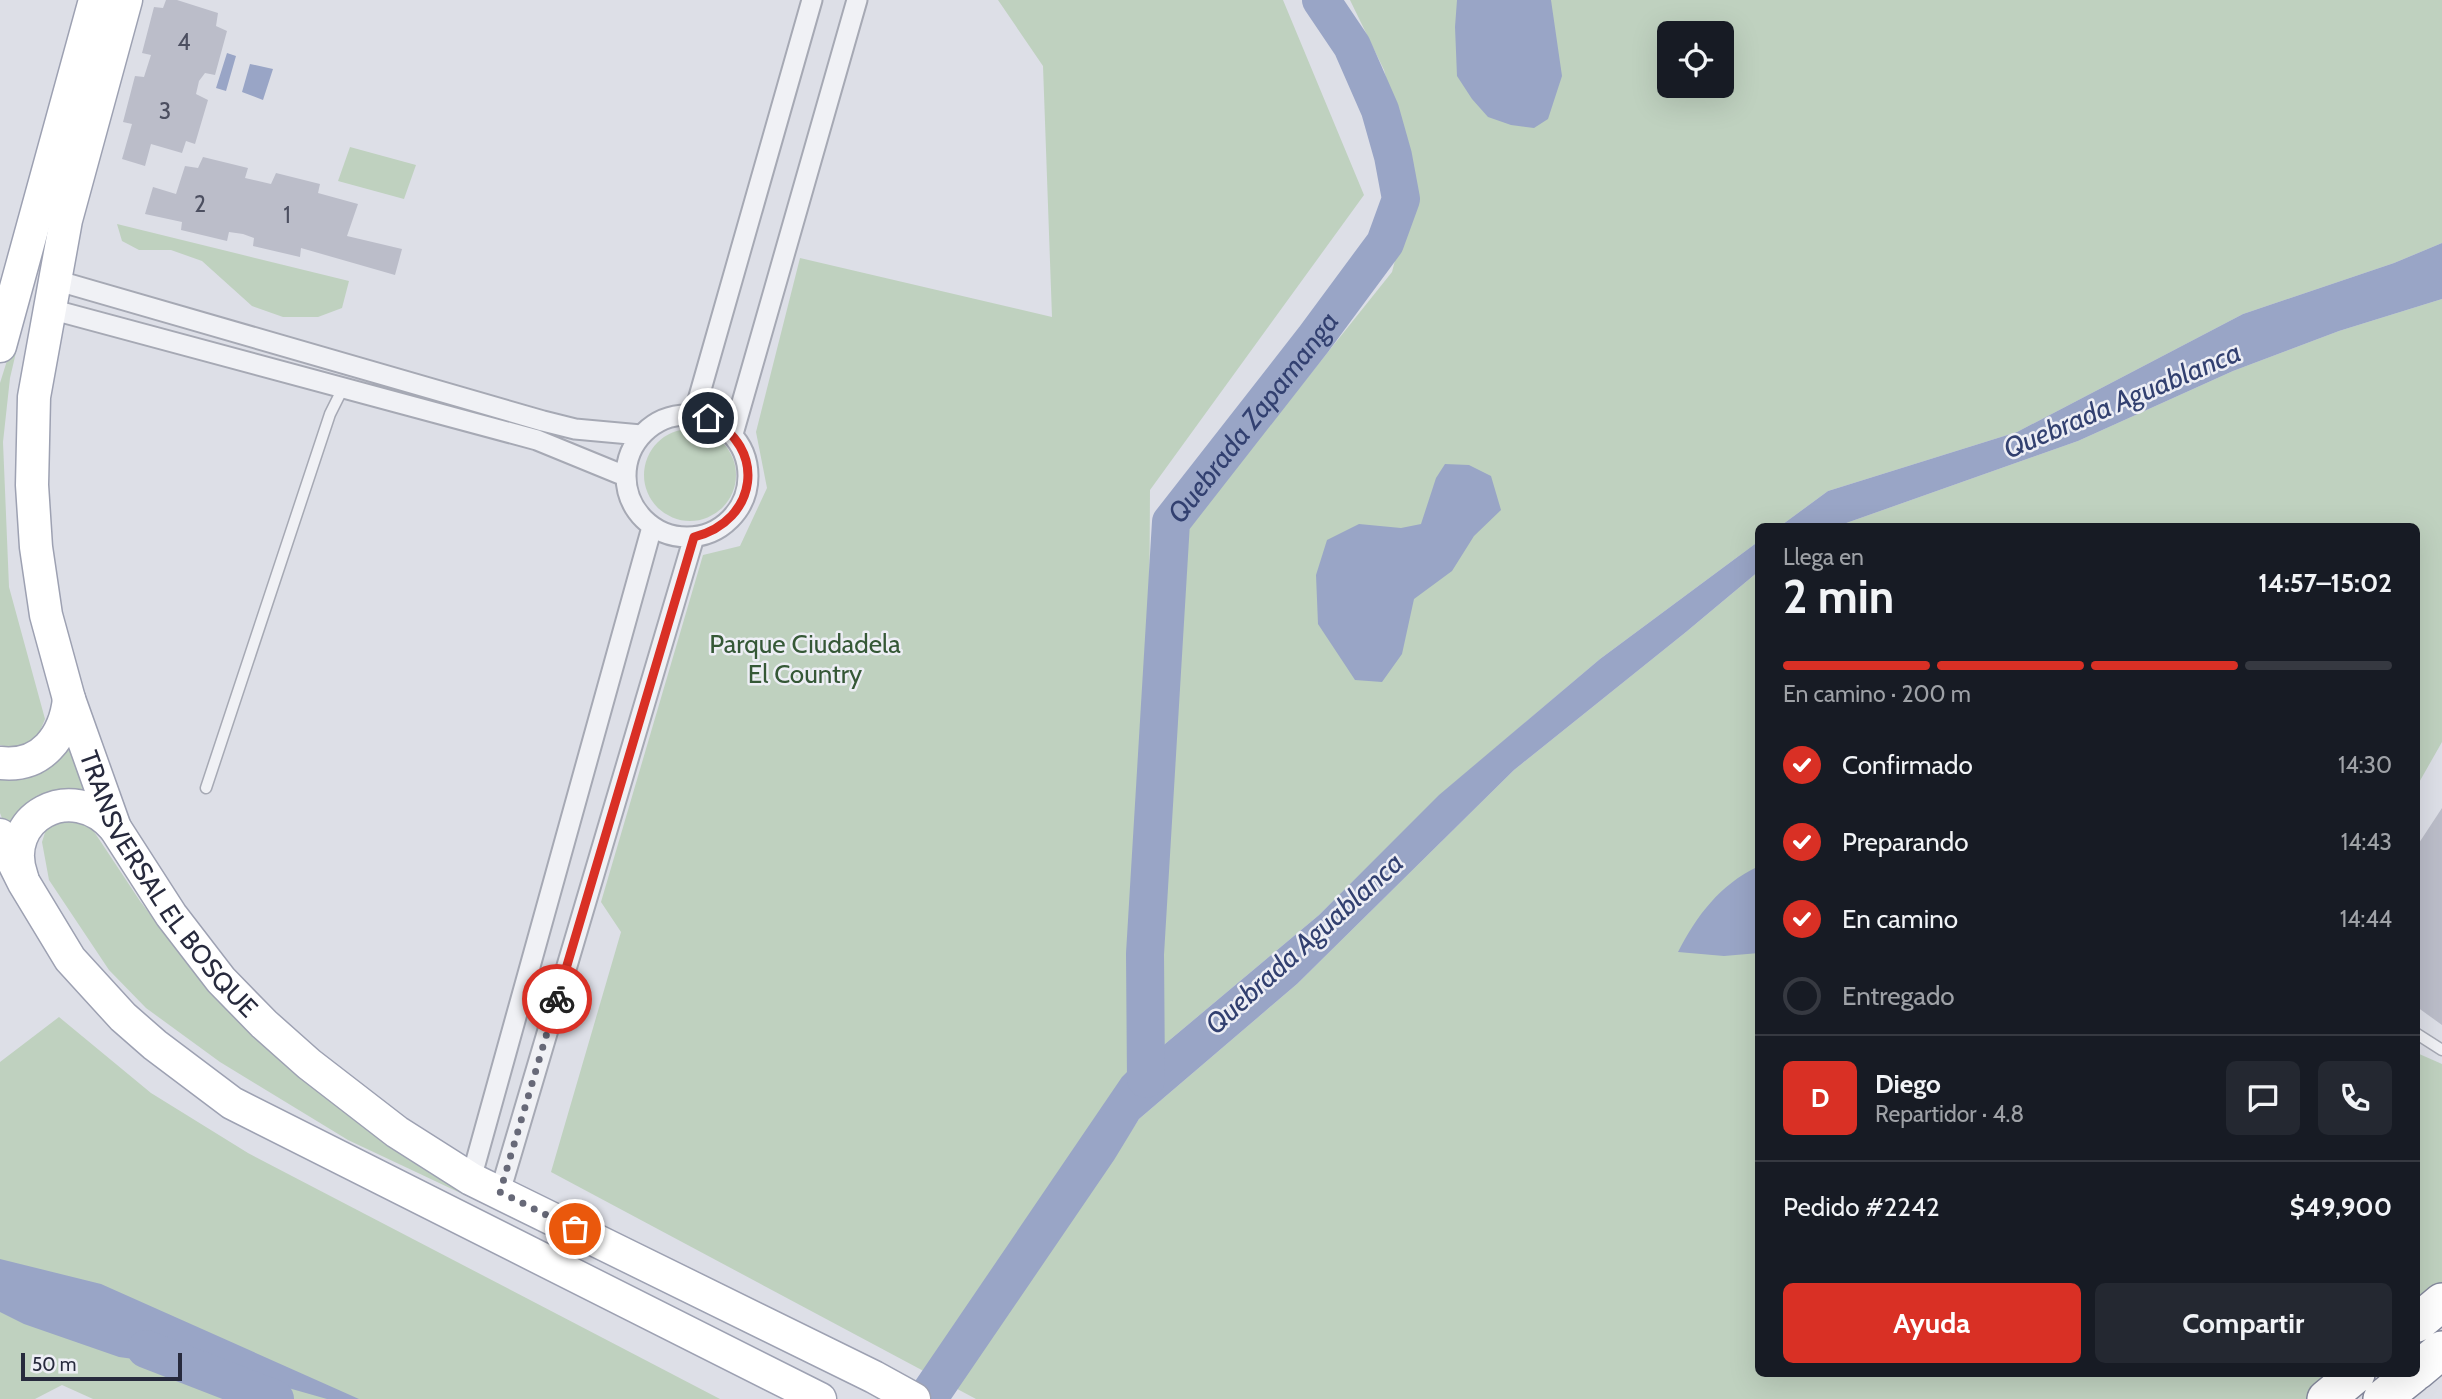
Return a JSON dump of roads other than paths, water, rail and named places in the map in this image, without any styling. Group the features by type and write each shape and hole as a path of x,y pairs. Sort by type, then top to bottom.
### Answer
{"highway":[{"path":"2420,1320 2442,1302"},
{"path":"2420,1368 2442,1350"},
{"path":"2326,1399 2352,1377"},
{"path":"2382,1399 2409,1377"}],"main road":[{"path":"0,346 96,0"},
{"name":"TRANSVERSAL EL BOSQUE","path":"126,0 66,220 34,397 32,485 36,547 46,615 69,699 115,828 171,915 221,980 264,1024 309,1064 397,1132 471,1179 914,1399"},
{"path":"0,764 22,762 38,756 51,746 62,732 68,716 69,699"},
{"path":"24,883 18,855 21,840 28,827 44,812 65,804 79,805 106,817 115,828"},
{"path":"0,835 24,883 70,959 123,1017 155,1045 232,1103 820,1399"}],"street":[{"path":"694,414 812,0"},
{"path":"733,434 857,0"},
{"path":"53,295 385,375 575,429 640,435"},
{"path":"53,295 343,388 537,440 625,476"},
{"path":"694,414 722,425 733,434 746,460 747,490 741,504 722,526 694,537 665,534 652,527 632,505 625,476 629,454 640,435 651,425 665,418 694,414"},
{"path":"471,1179 652,527"},
{"path":"500,1192 694,537"}],"lane":[{"path":"379,397 385,375"},
{"path":"206,788 330,414 343,388"},
{"path":"2420,1036 2442,1050"}],"water":[{"path":"1457,0 1551,0 1562,76 1548,119 1534,128 1511,125 1488,117 1472,99 1457,76"},
{"path":"227,53 236,56 226,91 216,88"},
{"path":"250,64 273,69 263,100 242,92"},
{"path":"2442,243 2442,299 2339,331 2233,371 2078,441 1846,523 1784,523 1828,491 2017,432 2243,314 2394,263"},
{"path":"1445,464 1469,465 1491,476 1501,510 1474,536 1452,571 1414,599 1402,654 1382,682 1355,680 1318,624 1316,575 1327,540 1359,524 1401,528 1421,524 1436,478"},
{"path":"1755,544 1755,574 1514,770 1297,984 1139,1119 951,1399 903,1399 1122,1077 1319,915 1439,795 1600,659"},
{"path":"1755,868 1755,953 1724,956 1678,952 1711,902"},
{"path":"0,1259 101,1284 359,1399 327,1399 235,1373 119,1357 24,1324 0,1312"}],"waterway":[{"name":"Quebrada Zapamanga","path":"1146,1079 1145,954 1171,522 1385,243 1401,199 1380,110 1352,46 1321,0"},
{"name":"Quebrada Aguablanca","path":"146,1349 275,1399"}],"park label":[{"name":"Parque Ciudadela El Country","path":"805,659"}]}
